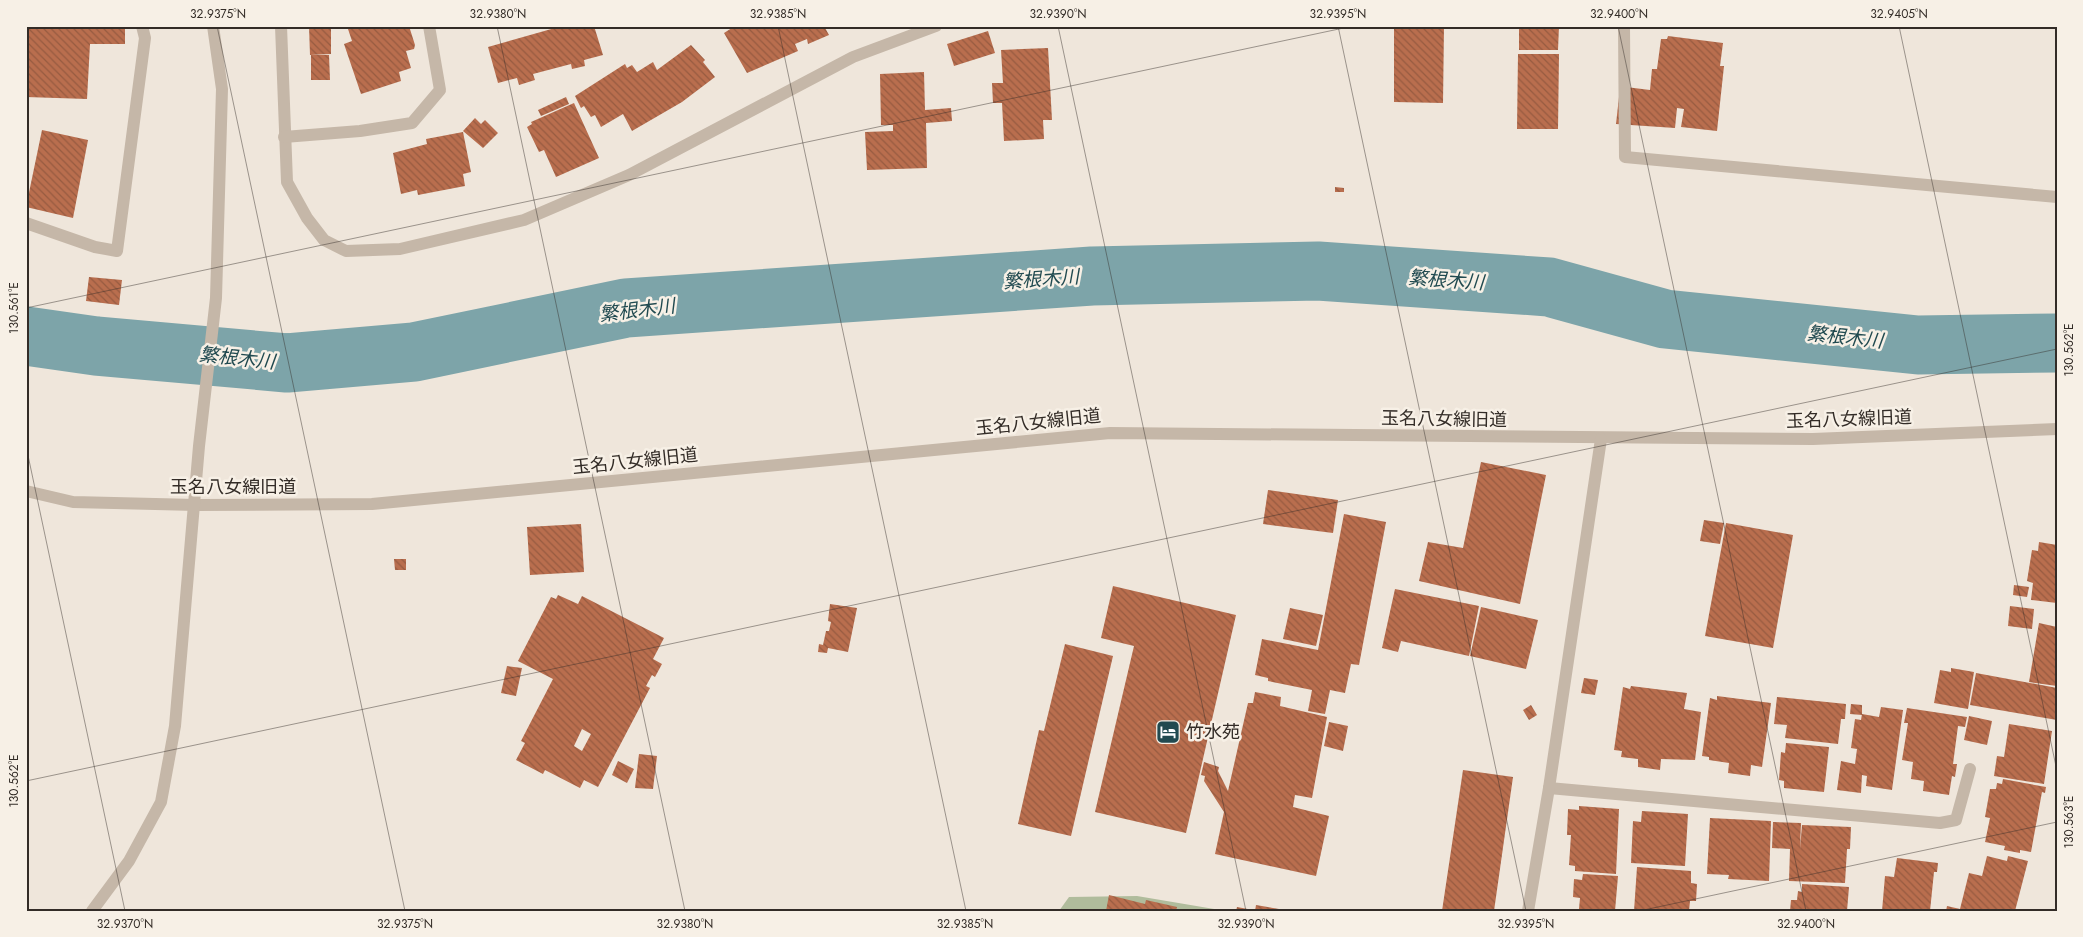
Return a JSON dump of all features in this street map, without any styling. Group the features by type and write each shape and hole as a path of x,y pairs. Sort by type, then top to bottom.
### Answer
{"street":[{"path":"26,223 95,247 117,251 145,38 142,26"},
{"path":"92,911 129,861 161,802 175,726 200,446 216,298 222,90 213,26"},
{"path":"281,26 287,182 307,218 324,240 346,251 400,249 524,220 629,175 853,57 936,26"},
{"path":"284,137 360,131 412,123 440,90 429,26"},
{"path":"1624,26 1625,157 2057,198"},
{"name":"玉名八女線旧道","path":"26,492 73,502 196,505 372,504 1110,432 1601,439 1813,439 2057,429"},
{"path":"1528,911 1549,788 1601,439"},
{"path":"1549,788 1940,823 1956,820 1970,768"}],"green space":[{"path":"1137,896 1226,911 1059,911 1069,897"}],"building":[{"path":"26,26 125,26 125,44 90,44 87,99 26,97"},
{"path":"309,26 331,26 331,54 310,55"},
{"path":"347,26 409,26 415,45 414,49 406,51 411,68 399,72 401,81 361,94 344,44 352,41"},
{"path":"562,26 594,26 603,55 584,60 585,66 572,69 571,64 533,74 535,80 519,85 517,78 498,83 488,47"},
{"path":"735,26 824,26 829,35 808,44 807,39 795,44 798,51 747,73 724,33"},
{"path":"1394,26 1444,26 1443,103 1394,102"},
{"path":"1519,26 1559,26 1558,50 1519,50"},
{"path":"988,31 995,53 954,66 947,44"},
{"path":"1668,36 1723,43 1720,66 1724,66 1717,131 1681,127 1684,109 1677,108 1675,128 1616,124 1619,97 1626,87 1650,90 1652,69 1657,69 1661,39 1667,39"},
{"path":"691,45 705,60 703,62 715,77 682,102 632,131 623,114 601,127 595,115 591,117 584,106 581,108 575,96 625,64 627,68 632,65 637,72 653,62 657,70"},
{"path":"1048,48 1052,120 1043,120 1044,139 1004,141 1002,103 993,103 992,83 1003,83 1001,50"},
{"path":"1518,54 1559,54 1558,129 1517,129"},
{"path":"311,55 329,55 330,80 311,80"},
{"path":"924,72 925,110 951,108 952,121 926,123 927,168 867,170 865,132 893,131 893,125 881,125 880,74"},
{"path":"566,97 569,104 541,116 538,110"},
{"path":"574,103 599,158 556,177 544,150 539,152 527,127 532,124 531,122"},
{"path":"475,118 481,124 485,120 498,133 483,148 463,131"},
{"path":"42,130 88,140 73,218 26,207"},
{"path":"463,132 471,172 463,174 465,186 418,195 417,190 401,194 393,153 427,144 426,139"},
{"path":"1335,187 1344,188 1344,192 1335,192"},
{"path":"89,277 122,280 119,305 86,301"},
{"path":"1481,462 1546,475 1520,604 1419,581 1428,542 1463,548"},
{"path":"1268,490 1338,500 1333,533 1263,524"},
{"path":"1344,514 1386,522 1359,665 1351,664 1345,693 1330,690 1325,714 1308,711 1312,690 1268,681 1268,678 1255,675 1262,639 1318,650"},
{"path":"1704,520 1724,523 1720,544 1700,541"},
{"path":"1726,523 1793,535 1773,648 1705,636"},
{"path":"581,524 584,572 530,575 527,527"},
{"path":"2039,542 2057,545 2057,603 2031,600 2033,583 2027,581 2032,550 2038,551"},
{"path":"394,559 406,559 406,570 395,570"},
{"path":"2014,585 2029,587 2027,597 2013,595"},
{"path":"1113,586 1236,615 1186,833 1095,812 1134,646 1101,638"},
{"path":"1395,589 1479,606 1469,656 1401,641 1398,652 1382,648"},
{"path":"558,595 578,604 582,596 664,638 653,659 662,664 655,677 652,675 646,686 650,688 598,787 584,780 580,788 545,770 543,774 516,760 525,743 521,741 553,679 518,661 551,597 556,599","holes":["582,729 591,734 582,751 574,746"]},
{"path":"830,604 857,608 848,652 828,648 827,653 818,652 819,644 823,645 826,631 829,631 831,622 828,621"},
{"path":"2010,606 2034,609 2032,629 2008,626"},
{"path":"1481,607 1538,620 1526,669 1470,656"},
{"path":"1290,608 1323,615 1316,646 1283,639"},
{"path":"2039,623 2057,627 2057,686 2029,682"},
{"path":"1065,644 1113,656 1071,836 1018,824 1039,730 1044,731"},
{"path":"507,666 522,668 516,696 501,693"},
{"path":"1951,668 1974,672 1968,709 1934,703 1940,670 1951,672"},
{"path":"1976,673 2057,688 2057,720 1970,705"},
{"path":"1584,678 1598,680 1595,695 1581,693"},
{"path":"1631,686 1687,693 1684,709 1701,712 1695,760 1661,759 1660,770 1638,767 1638,759 1621,757 1622,751 1614,750 1623,687 1630,689"},
{"path":"1255,692 1281,697 1280,706 1327,717 1312,798 1295,795 1293,807 1329,816 1316,876 1215,854 1224,812 1204,781 1205,776 1201,775 1204,762 1219,767 1218,771 1228,791 1248,703 1253,703"},
{"path":"1717,696 1771,703 1762,767 1751,765 1750,776 1728,773 1729,763 1709,760 1709,757 1702,756 1710,698 1717,700"},
{"path":"1777,697 1846,704 1845,719 1841,719 1838,744 1785,738 1787,725 1774,724"},
{"path":"1851,704 1862,705 1862,715 1850,714"},
{"path":"1531,705 1537,715 1529,720 1523,710"},
{"path":"1881,707 1903,710 1892,790 1866,786 1867,776 1862,775 1861,793 1837,790 1841,761 1855,764 1857,749 1851,748 1855,719 1861,720 1862,714 1879,717"},
{"path":"1907,708 1967,717 1965,727 1958,726 1953,764 1957,764 1955,777 1952,776 1949,795 1923,791 1924,781 1911,779 1913,762 1902,760 1908,723 1904,723"},
{"path":"1969,716 1992,721 1987,745 1964,740"},
{"path":"1329,722 1348,726 1343,751 1324,746"},
{"path":"2009,724 2052,731 2044,784 1994,776 1997,756 2004,757"},
{"path":"1786,743 1829,747 1824,792 1784,788 1784,781 1779,780 1781,752 1785,753"},
{"path":"639,754 657,756 653,789 635,788"},
{"path":"618,761 634,769 627,783 612,775"},
{"path":"1463,770 1513,777 1494,911 1442,911"},
{"path":"2003,779 2046,787 2045,793 2042,792 2031,852 2020,850 2020,853 2004,850 2005,846 1985,842 1990,818 1985,817 1990,789 1996,789 1997,783 2002,784"},
{"path":"1579,806 1619,809 1616,874 1575,871 1575,866 1569,865 1571,835 1567,835 1568,809 1579,810"},
{"path":"1642,811 1688,814 1685,866 1631,863 1633,821 1641,822"},
{"path":"1710,818 1771,821 1769,881 1728,879 1729,875 1707,874"},
{"path":"1773,822 1801,823 1800,849 1802,825 1851,827 1850,849 1847,849 1845,883 1789,881 1790,849 1772,848"},
{"path":"1987,856 2007,861 2008,856 2028,861 2015,911 1946,911 1947,906 1960,909 1969,873 1982,876"},
{"path":"1897,858 1938,863 1937,872 1934,872 1930,911 1882,911 1885,876 1894,877"},
{"path":"1637,867 1691,871 1691,883 1697,884 1696,901 1690,901 1689,911 1634,911"},
{"path":"1583,874 1618,876 1615,911 1579,909 1580,898 1573,897 1574,879 1582,880"},
{"path":"1802,884 1849,887 1847,911 1790,911 1791,900 1797,900 1798,891 1802,892"},
{"path":"1109,895 1145,904 1146,900 1177,907 1176,911 1106,911"},
{"path":"1256,905 1285,910 1285,911 1255,911"},
{"path":"1237,907 1253,910 1253,911 1236,911"}],"waterway":[{"name":"繁根木川","path":"26,336 96,346 287,363 414,352 626,308 1092,276 1318,271 1549,287 1665,319 1918,345 2057,343"}],"place":[{"name":"竹水苑","path":"1168,732"}]}
